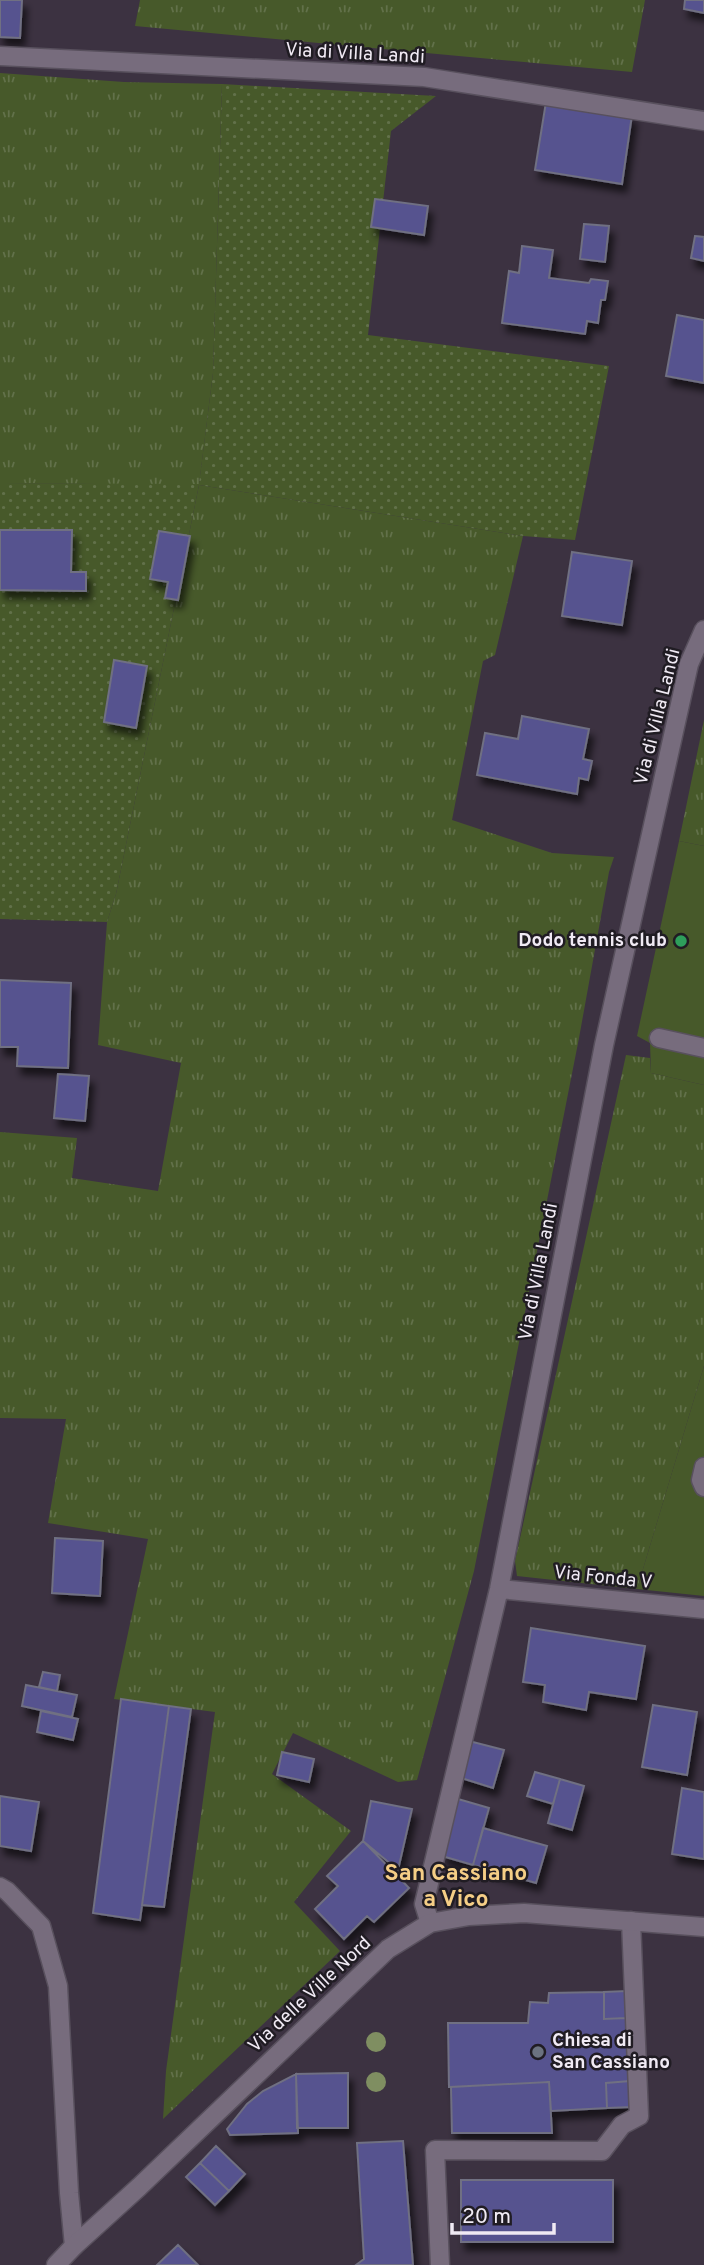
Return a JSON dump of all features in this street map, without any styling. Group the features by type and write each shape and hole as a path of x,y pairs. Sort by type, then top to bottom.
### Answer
{"street":[{"name":"Via di Villa Landi","path":"0,55 424,77 704,121"},
{"name":"Via di Villa Landi","path":"430,1923 424,1903 499,1589 604,1045 689,664 704,630"},
{"path":"659,1038 704,1048"},
{"path":"704,1467 701,1480 704,1487"},
{"name":"Via Fonda V","path":"499,1589 704,1609"},
{"path":"0,1887 41,1926 58,1986 74,2246"},
{"name":"Via delle Ville Nord","path":"56,2265 388,1950 430,1923 470,1916 524,1913 704,1927"},
{"path":"440,2265 435,2150 603,2151 622,2125 639,2116 631,1921"}],"green space":[{"path":"140,0 645,0 632,72 135,26"},
{"path":"0,73 124,82 222,84 213,373 199,485 0,483"},
{"path":"222,84 436,96 391,131 368,335 609,366 575,540 523,536 199,485 116,894 107,922 0,919 0,483 199,484 213,373"},
{"path":"199,485 523,536 495,655 483,661 452,820 552,853 614,857 474,1571 417,1780 398,1782 293,1733 272,1774 351,1831 294,1902 340,1951 163,2119 166,2071 215,1712 114,1699 148,1539 48,1523 66,1419 0,1418 0,1132 77,1138 72,1178 158,1191 181,1063 98,1045 107,922 116,894"},
{"path":"704,720 704,846 679,841"},
{"name":"Dodo tennis club","path":"679,841 704,846 704,1085 651,1073 650,1043 637,1036"},
{"path":"626,1055 650,1058 651,1073 704,1085 704,1366 637,1589 517,1576 515,1561"},
{"path":"704,1366 704,1596 637,1589"}],"building":[{"path":"0,0 22,0 20,38 0,37"},
{"path":"685,0 704,0 704,13 684,9"},
{"path":"546,102 632,115 622,184 535,170"},
{"path":"375,199 428,206 424,235 371,227"},
{"path":"584,224 609,226 605,262 580,259"},
{"path":"695,236 704,237 704,261 691,258"},
{"path":"522,246 553,250 549,278 589,283 591,279 608,281 605,300 601,300 598,323 587,321 585,334 502,323 509,271 519,273"},
{"path":"677,315 704,320 704,383 666,376"},
{"path":"0,530 72,530 71,572 86,572 86,591 0,590"},
{"path":"159,531 190,536 178,600 165,598 168,582 150,579"},
{"path":"572,552 632,561 622,625 562,616"},
{"path":"114,660 147,666 136,728 104,722"},
{"path":"522,716 589,729 583,759 592,761 588,780 579,778 577,794 477,775 485,733 518,739"},
{"path":"0,980 71,983 68,1068 17,1066 18,1047 0,1047"},
{"path":"58,1074 89,1076 85,1121 54,1118"},
{"path":"55,1538 103,1541 100,1596 52,1593"},
{"path":"531,1628 645,1646 636,1699 589,1692 586,1710 543,1702 545,1685 523,1682"},
{"path":"43,1672 60,1675 57,1691 39,1687"},
{"path":"26,1685 77,1695 72,1717 22,1706"},
{"path":"121,1699 169,1706 140,1920 93,1913"},
{"path":"653,1705 697,1712 687,1775 642,1767"},
{"path":"169,1706 191,1709 164,1907 142,1905"},
{"path":"41,1711 78,1719 73,1740 37,1732"},
{"path":"465,1740 504,1750 493,1788 455,1776"},
{"path":"282,1752 314,1759 309,1782 277,1775"},
{"path":"535,1772 560,1779 553,1804 527,1796"},
{"path":"560,1779 584,1786 572,1830 548,1823"},
{"path":"682,1788 704,1792 704,1859 672,1854"},
{"path":"0,1796 39,1802 31,1851 0,1846"},
{"path":"458,1799 489,1808 473,1865 442,1856"},
{"path":"371,1801 412,1809 398,1870 363,1841"},
{"path":"483,1828 547,1846 536,1883 473,1865"},
{"path":"363,1841 409,1888 374,1922 367,1916 344,1939 315,1909 338,1886 327,1876"},
{"path":"627,1991 626,2018 604,2019 604,1992"},
{"name":"Chiesa di San Cassiano","path":"604,1992 604,2019 626,2018 630,2081 606,2083 607,2108 551,2111 549,2082 449,2087 448,2023 528,2023 530,2002 548,2003 549,1993"},
{"path":"348,2073 348,2128 297,2128 296,2074"},
{"path":"296,2074 298,2133 230,2135 227,2129 247,2104 263,2091"},
{"path":"630,2081 632,2107 607,2108 606,2083"},
{"path":"549,2082 552,2133 452,2133 451,2087"},
{"path":"403,2141 413,2265 356,2265 364,2259 357,2143"},
{"path":"216,2146 245,2174 229,2191 200,2163"},
{"path":"200,2163 229,2191 215,2205 186,2177"},
{"path":"461,2180 613,2180 613,2242 461,2242"},
{"path":"178,2245 198,2265 157,2265"}],"place":[{"name":"Dodo tennis club","path":"681,941"},
{"name":"Chiesa di San Cassiano","path":"538,2052"}],"district":[{"name":"San Cassiano a Vico","path":"456,1887"}]}
